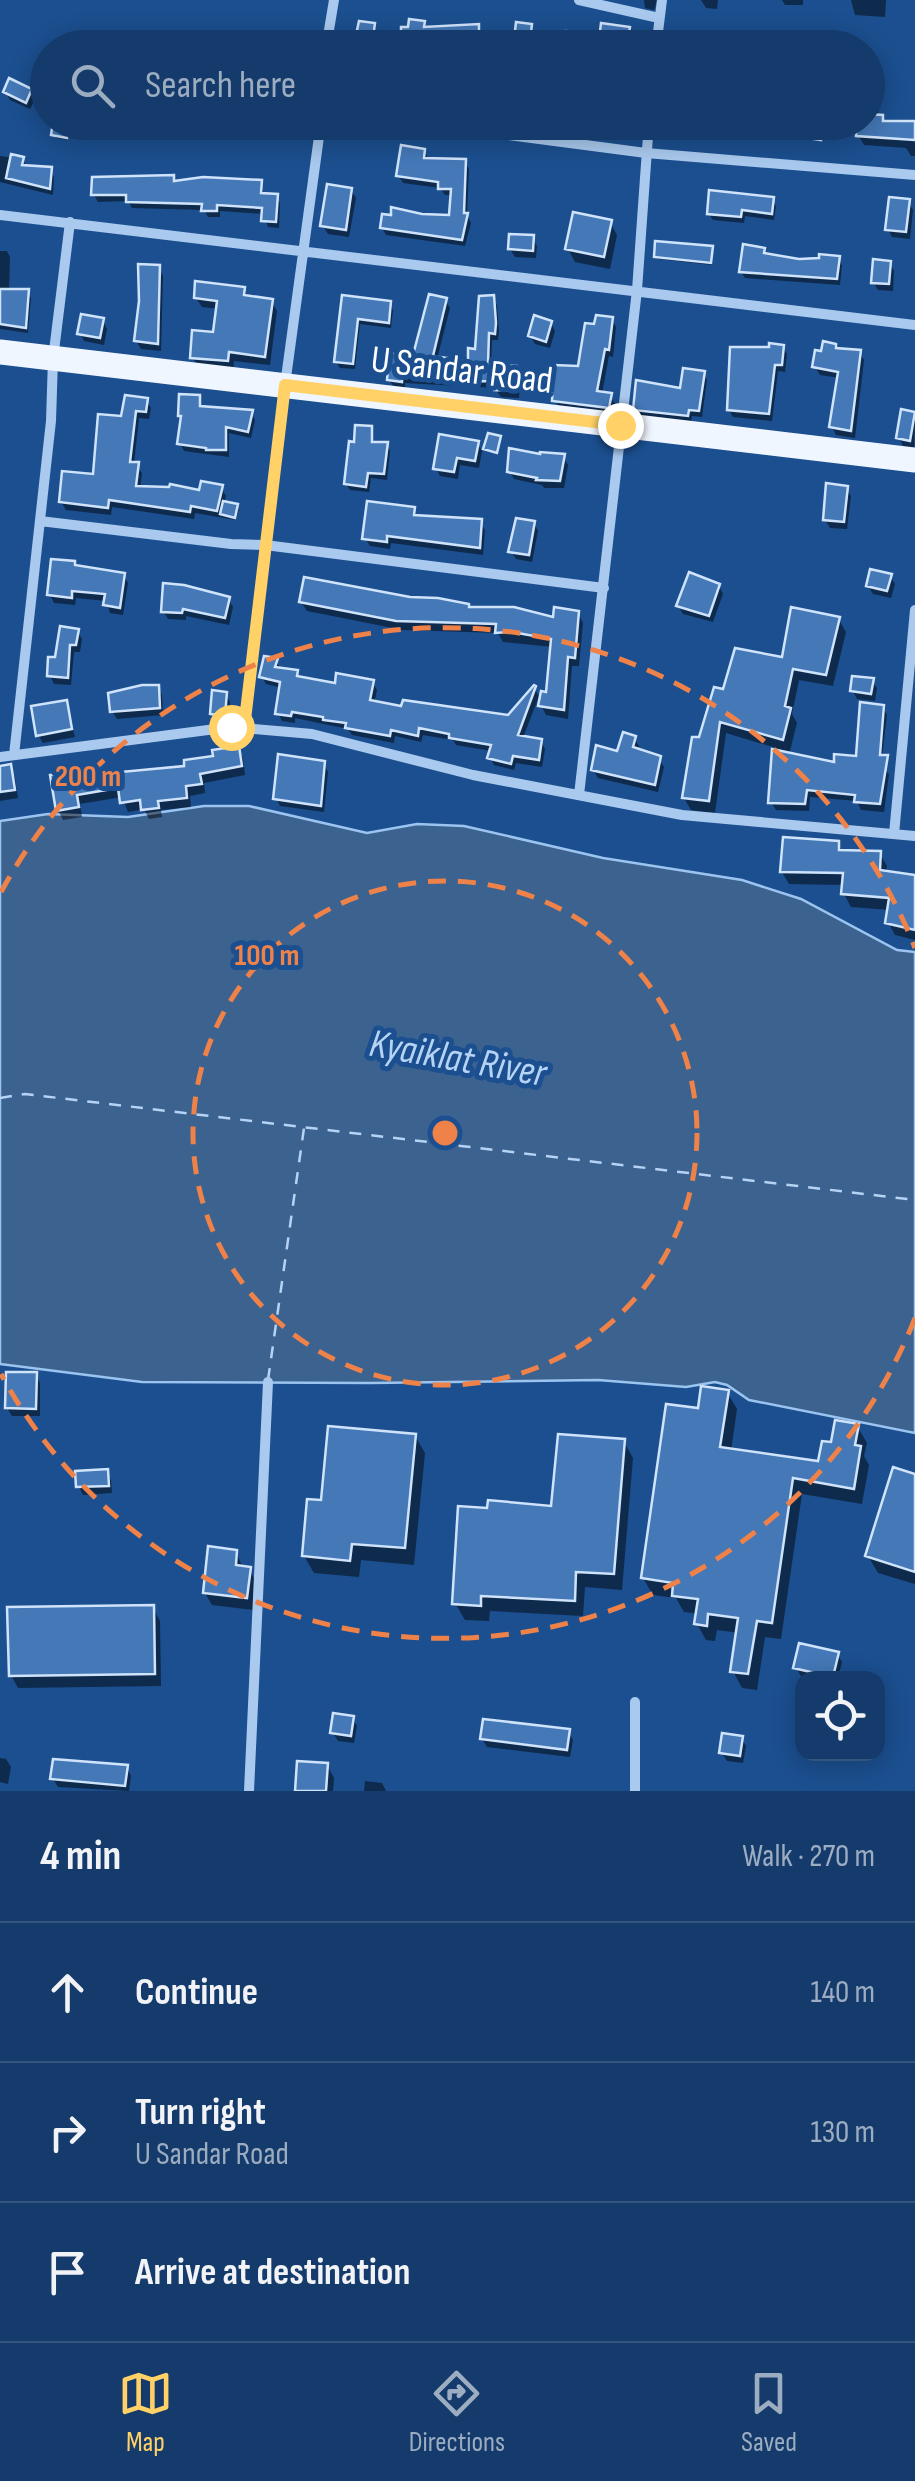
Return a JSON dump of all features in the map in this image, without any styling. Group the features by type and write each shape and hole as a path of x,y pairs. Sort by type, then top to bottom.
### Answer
{"main road":[{"name":"U Sandar Road","path":"0,352 915,460"}],"street":[{"path":"329,30 334,0"},
{"path":"579,0 659,18"},
{"path":"658,30 662,0"},
{"path":"244,728 319,140"},
{"path":"547,140 646,153 915,176"},
{"path":"579,795 637,290 647,140"},
{"path":"0,215 915,325"},
{"path":"14,755 70,222"},
{"path":"40,521 604,588"},
{"path":"894,834 915,610"},
{"path":"0,757 244,728 312,734 473,775 682,814 915,836"},
{"path":"249,1791 268,1382"},
{"path":"634,1702 635,1791"}],"water":[{"name":"Kyaiklat River","path":"204,806 249,806 367,833 417,824 464,826 603,858 742,880 801,899 897,950 915,952 915,1433 749,1400 715,1382 686,1387 598,1380 142,1382 0,1364 0,821 48,814 128,817"}],"building":[{"path":"409,19 425,21 424,27 479,24 479,30 401,30 408,27"},
{"path":"359,21 375,23 374,30 357,30"},
{"path":"516,22 532,24 531,30 515,30"},
{"path":"601,23 630,27 629,30 600,30"},
{"path":"9,78 30,88 26,103 3,92"},
{"path":"885,121 915,121 915,140 885,138"},
{"path":"401,145 425,149 424,158 466,159 464,213 468,213 462,240 380,228 382,214 391,215 391,207 449,215 451,189 438,189 438,182 396,176"},
{"path":"11,154 24,157 22,165 52,167 50,189 6,178"},
{"path":"174,175 174,181 203,177 262,180 261,193 278,194 276,222 261,221 262,208 217,205 217,211 201,211 202,204 126,202 126,195 91,195 92,177"},
{"path":"327,184 352,188 346,230 320,226"},
{"path":"709,190 774,197 772,214 742,210 741,217 707,214"},
{"path":"889,197 910,199 906,232 885,230"},
{"path":"573,212 612,220 604,257 565,249"},
{"path":"509,234 534,235 533,251 508,249"},
{"path":"655,241 713,246 711,263 654,257"},
{"path":"743,244 765,248 764,253 799,259 819,258 819,254 840,256 837,279 739,272"},
{"path":"873,259 891,261 889,284 871,283"},
{"path":"138,264 160,265 158,344 134,341"},
{"path":"195,281 245,287 244,295 273,299 265,357 229,352 228,361 190,358 192,330 213,332 217,301 194,298"},
{"path":"0,289 29,289 26,328 0,324"},
{"path":"429,294 447,298 433,356 468,361 468,348 475,349 479,296 494,295 496,323 495,334 489,333 488,365 517,366 516,391 494,390 494,381 456,382 402,376 402,382 387,380 389,353 413,355"},
{"path":"342,295 391,301 389,323 358,319 353,364 334,362"},
{"path":"81,314 104,318 100,338 77,334"},
{"path":"534,315 552,321 546,342 528,336"},
{"path":"596,315 613,317 609,350 605,349 597,391 612,393 609,408 552,401 554,365 578,366 585,323 594,324"},
{"path":"823,341 836,344 836,348 861,350 851,431 829,427 838,372 812,367 815,350 821,351"},
{"path":"769,343 784,345 782,365 775,365 769,414 727,410 730,347 769,347"},
{"path":"683,368 705,371 699,411 689,410 688,416 633,410 636,380 680,388"},
{"path":"179,394 200,395 200,406 253,410 248,432 226,427 226,450 177,444"},
{"path":"125,395 148,398 146,412 136,411 130,462 139,462 136,486 170,484 199,490 201,481 223,485 217,511 191,506 190,512 109,500 108,508 59,502 62,471 93,474 98,414 121,416"},
{"path":"901,409 915,412 910,441 896,438"},
{"path":"355,425 372,426 372,442 388,442 384,474 368,473 366,487 344,484"},
{"path":"488,433 501,436 497,453 483,449"},
{"path":"439,434 479,441 475,461 457,458 454,472 433,469"},
{"path":"509,448 565,454 560,481 536,480 507,472"},
{"path":"826,483 848,486 844,522 823,520"},
{"path":"223,501 238,504 235,518 220,514"},
{"path":"367,501 415,507 414,515 482,519 480,548 387,536 387,542 362,539"},
{"path":"516,518 535,521 529,555 508,552"},
{"path":"51,559 125,573 120,608 103,605 105,594 72,591 72,598 47,595"},
{"path":"870,569 892,574 887,591 866,586"},
{"path":"689,572 720,584 709,616 676,606"},
{"path":"304,577 410,597 438,598 469,607 514,607 553,617 554,607 579,611 575,658 568,657 564,710 538,706 541,691 546,692 551,639 495,633 496,624 396,621 299,602"},
{"path":"163,583 230,597 225,618 183,609 182,613 161,612"},
{"path":"791,607 840,617 826,675 793,669 785,706 791,708 783,740 720,722 709,801 682,798 692,737 699,737 714,687 723,689 735,648 782,657"},
{"path":"60,626 79,629 76,645 70,645 68,678 47,676 48,657 55,657"},
{"path":"264,656 278,658 275,667 298,670 297,676 335,683 336,673 374,680 370,700 401,706 403,700 508,715 534,685 518,735 542,739 539,760 513,756 511,764 487,758 491,745 419,728 418,736 391,730 390,736 345,728 346,723 323,717 292,712 291,716 275,714 280,682 259,677"},
{"path":"852,676 874,678 871,694 850,691"},
{"path":"159,685 160,708 110,712 108,693"},
{"path":"212,690 227,692 225,716 210,714"},
{"path":"67,700 72,729 36,736 31,706"},
{"path":"860,702 884,705 880,755 888,755 880,804 854,802 855,795 807,790 805,804 768,803 772,749 834,762 834,754 856,756"},
{"path":"623,732 636,736 633,747 661,756 655,785 591,770 596,745 617,751"},
{"path":"239,746 242,766 200,774 202,784 186,786 187,798 158,801 159,808 141,810 140,800 120,803 118,788 77,795 79,807 56,811 50,775 98,767 100,774 184,766 184,760 213,756 212,750"},
{"path":"278,754 325,761 321,806 273,799"},
{"path":"11,764 15,790 0,792 0,766"},
{"path":"783,837 839,841 839,850 881,851 880,870 915,875 915,930 885,923 889,898 841,894 843,873 780,872"},
{"path":"6,1372 37,1372 36,1409 5,1408"},
{"path":"701,1386 729,1390 720,1447 818,1461 822,1441 831,1442 835,1420 859,1424 855,1445 861,1446 854,1489 793,1478 772,1623 757,1621 748,1674 730,1672 738,1618 708,1614 707,1626 694,1624 698,1599 672,1596 673,1583 641,1578 666,1404 698,1408"},
{"path":"328,1426 416,1434 405,1548 352,1544 350,1561 302,1556 307,1499 321,1500"},
{"path":"558,1434 625,1439 614,1574 576,1572 575,1601 481,1596 481,1606 452,1604 458,1506 487,1508 488,1500 551,1506"},
{"path":"893,1467 915,1474 915,1572 865,1556"},
{"path":"108,1469 109,1486 76,1487 75,1471"},
{"path":"208,1546 237,1550 236,1565 251,1567 247,1598 203,1593"},
{"path":"154,1605 155,1674 9,1676 7,1607"},
{"path":"799,1643 839,1652 834,1671 793,1668"},
{"path":"333,1713 354,1716 351,1736 330,1733"},
{"path":"483,1719 570,1729 567,1750 480,1739"},
{"path":"722,1733 743,1736 740,1756 719,1753"},
{"path":"53,1759 128,1765 125,1786 50,1779"},
{"path":"297,1761 328,1763 326,1791 295,1791"}],"ferry route":[{"path":"0,1098 25,1094 915,1200"},
{"path":"268,1380 304,1128"}],"route":[{"path":"231,727 244,728 285,385 620,425"}]}
